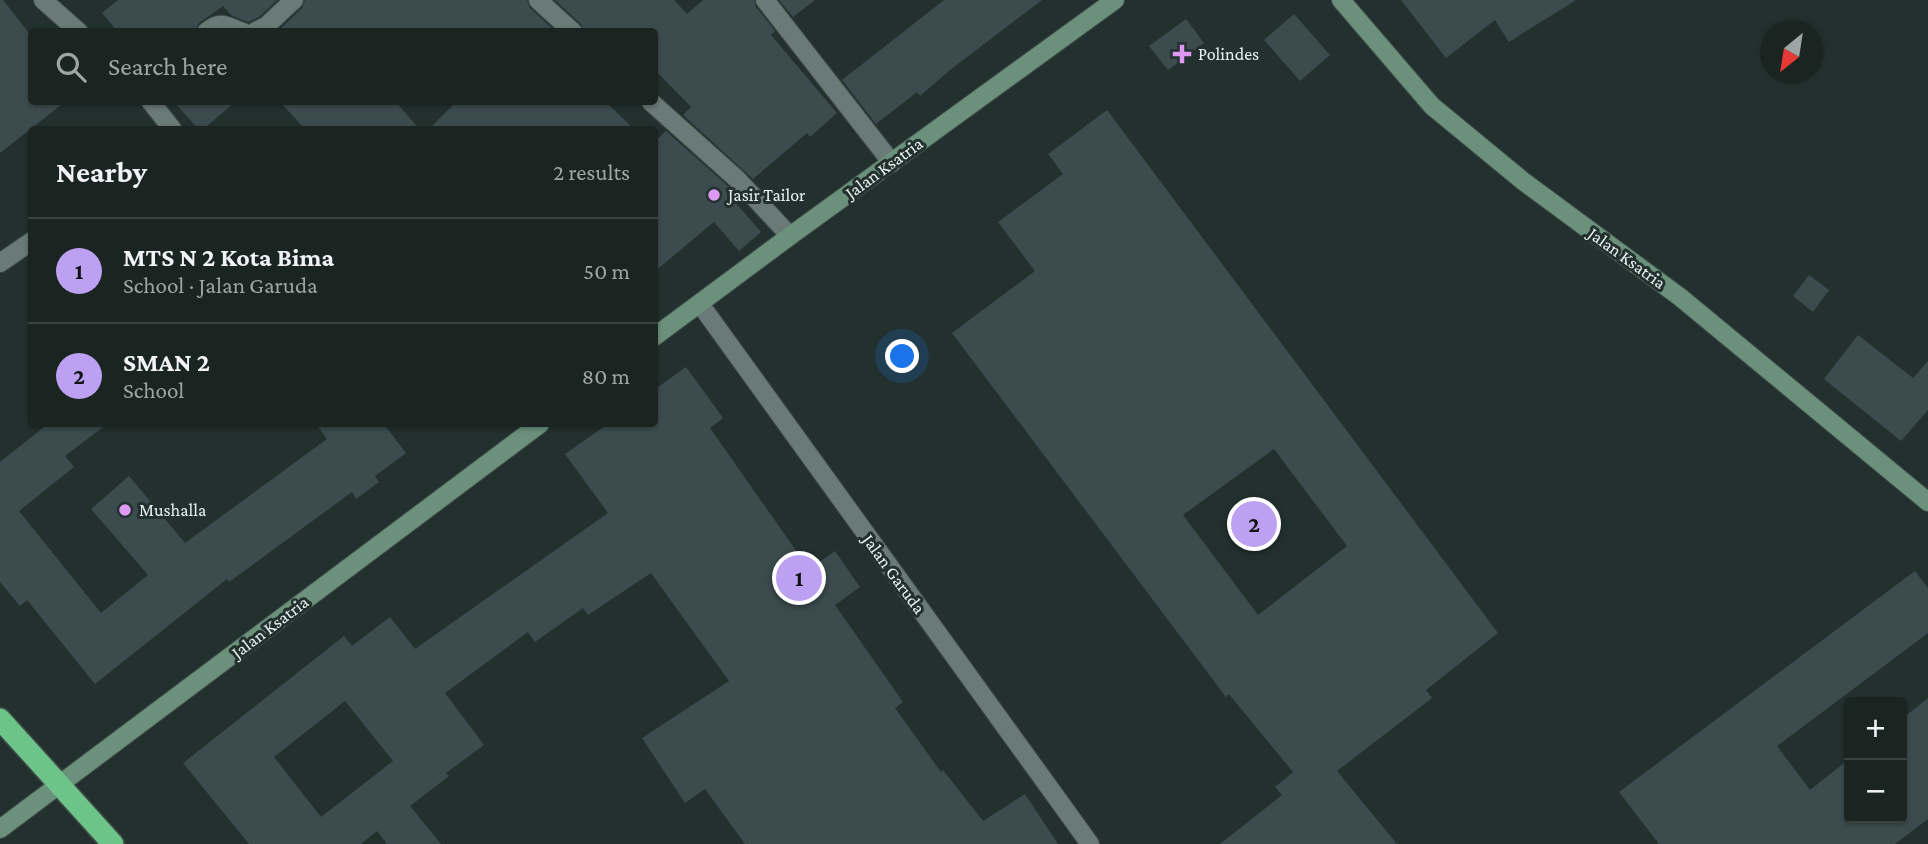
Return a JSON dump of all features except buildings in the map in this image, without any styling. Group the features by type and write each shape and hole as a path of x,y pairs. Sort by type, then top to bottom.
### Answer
{"highway":[{"path":"0,719 113,844"}],"street":[{"path":"43,0 74,28"},
{"path":"262,28 293,0"},
{"path":"538,0 569,28"},
{"path":"765,0 892,163"},
{"name":"Jalan Ksatria","path":"658,334 1115,0"},
{"name":"Jalan Ksatria","path":"1340,0 1432,106 1523,181 1680,297 1928,502"},
{"path":"210,28 215,24 232,28"},
{"path":"153,105 170,126"},
{"path":"654,105 729,172 790,236"},
{"path":"0,263 28,244"},
{"name":"Jalan Garuda","path":"699,304 1090,844"},
{"name":"Jalan Ksatria","path":"0,829 536,427"}],"place":[{"name":"Polindes","path":"1182,54"},
{"name":"Jasir Tailor","path":"714,195"},
{"name":"Mushalla","path":"125,510"},
{"name":"SMAN 2","path":"1254,524"},
{"name":"MTS N 2 Kota Bima","path":"799,578"}]}
